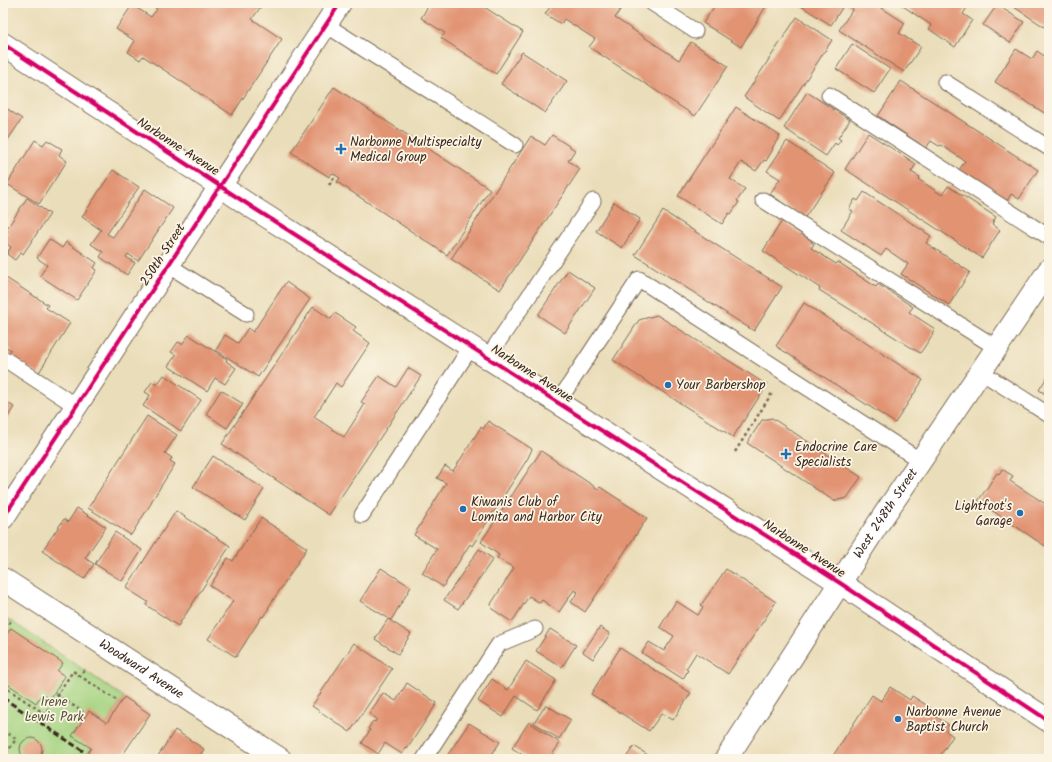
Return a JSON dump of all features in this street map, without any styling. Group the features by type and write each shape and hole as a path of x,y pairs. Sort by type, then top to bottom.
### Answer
{"street":[{"name":"250th Street","path":"3,518 340,3"},
{"name":"Narbonne Avenue","path":"3,44 220,186 840,583 1049,721"},
{"name":"West 248th Street","path":"726,759 840,583 1049,270"},
{"name":"Woodward Avenue","path":"3,578 280,759"}],"lane":[{"path":"652,3 694,31"},
{"path":"326,25 515,145"},
{"path":"945,82 1049,148"},
{"path":"829,96 1049,237"},
{"path":"763,200 996,348"},
{"path":"362,515 480,352 593,201"},
{"path":"168,265 246,314"},
{"path":"558,402 639,279 921,461"},
{"path":"3,358 76,406"},
{"path":"981,372 1049,415"},
{"path":"424,759 499,644 535,629"}],"path":[{"path":"329,185 336,175"},
{"path":"735,452 786,373"},
{"path":"3,625 8,624 11,621"},
{"path":"80,676 84,670"},
{"path":"3,686 45,714 73,671 116,700"},
{"path":"3,694 6,689"},
{"path":"57,695 83,712"},
{"path":"3,730 16,739 8,751 3,748"}],"green space":[{"name":"Irene Lewis Park","path":"3,617 124,697 84,759 3,759"}],"building":[{"path":"153,3 263,4 252,19 282,39 232,115 143,56 140,60 128,52 135,41 116,29 132,5 151,17 157,9 151,5"},
{"path":"430,3 478,3 523,32 496,74 441,38 445,33 421,18"},
{"path":"553,3 620,3 623,5 615,18 679,60 691,42 728,66 695,116 589,47 595,39 564,19 561,24 545,14"},
{"path":"714,3 768,3 741,47 703,23 716,4"},
{"path":"796,3 845,3 831,25"},
{"path":"845,3 874,3 905,23 899,33 921,47 904,72 839,30 853,9"},
{"path":"970,3 963,14 972,20 955,47 929,29 931,25 900,4"},
{"path":"1008,3 1049,3 1049,30"},
{"path":"997,5 1024,22 1010,43 983,25"},
{"path":"797,17 832,40 779,121 744,97"},
{"path":"852,44 890,69 874,93 836,69"},
{"path":"1016,49 1032,59 1037,51 1049,59 1046,67 1049,70 1049,109 1046,114 995,82"},
{"path":"522,52 567,81 545,113 501,84"},
{"path":"901,81 1038,170 1019,199 1011,194 1007,201 959,170 965,161 941,145 939,146 931,141 926,148 878,116"},
{"path":"334,87 490,189 447,255 337,182 340,178 332,173 329,177 291,152"},
{"path":"807,92 850,120 838,138 841,140 837,145 835,143 826,156 784,128"},
{"path":"3,106 22,119 7,141 3,139"},
{"path":"736,107 780,136 766,161 764,160 756,171 741,162 730,179 745,189 737,201 739,202 722,224 678,196"},
{"path":"868,133 916,164 911,172 920,177 918,179 942,195 948,186 996,217 992,224 1000,230 982,258 845,169"},
{"path":"552,135 575,150 568,161 580,169 500,290 451,259 531,136 545,145"},
{"path":"35,140 43,145 47,140 62,149 59,155 67,161 39,204 7,184"},
{"path":"787,141 835,173 805,217 770,194 780,179 767,171"},
{"path":"113,170 139,187 107,234 113,237 145,189 173,208 138,261 128,254 126,257 135,263 127,275 100,257 103,252 91,244 101,230 82,217"},
{"path":"864,192 931,236 926,243 970,272 949,305 901,274 908,264 886,249 881,256 841,230 853,211 849,209 855,199 858,201"},
{"path":"27,198 50,214 23,254 21,252 15,260 7,254 11,247 3,241 3,238 8,231 6,230"},
{"path":"614,202 640,219 622,248 596,231"},
{"path":"663,211 782,287 754,331 635,255"},
{"path":"782,221 812,241 811,242 814,244 811,248 836,264 838,262 876,287 878,284 913,307 909,312 935,329 920,353 819,290 820,288 763,251"},
{"path":"49,239 62,248 66,242 97,263 94,268 97,270 77,300 40,276 47,265 37,258"},
{"path":"568,270 595,288 565,333 538,315"},
{"path":"3,276 48,305 46,308 70,323 38,374 8,354 11,350 3,345"},
{"path":"286,282 310,299 258,377 216,350 225,335 238,343 248,328 253,332"},
{"path":"804,303 923,380 895,423 776,346"},
{"path":"313,307 331,319 335,313 356,327 353,331 370,343 341,387 336,383 314,417 344,437 365,404 361,402 379,376 396,387 408,368 421,376 329,515 222,444"},
{"path":"657,315 767,385 733,437 613,360 639,320"},
{"path":"189,335 227,359 226,361 236,368 225,384 215,378 207,391 168,366 176,355 171,352 178,342 182,344"},
{"path":"1049,374 1049,396 1039,390"},
{"path":"164,375 201,400 181,431 143,406 150,395 145,392 152,382 157,385"},
{"path":"221,390 243,404 227,428 206,414"},
{"path":"3,400 14,407 3,425"},
{"path":"147,416 177,435 165,453 172,458 170,461 175,464 131,535 88,508"},
{"path":"772,418 861,477 847,498 834,501 747,443 762,420"},
{"name":"Kiwanis Club of Lomita and Harbor City","path":"488,421 532,449 528,458 472,546 470,544 443,587 422,573 437,549 414,535 446,483 437,478 445,466 453,471 481,427 483,429"},
{"path":"541,451 598,489 600,487 647,518 585,612 571,602 578,592 574,590 559,612 542,600 540,603 529,596 512,622 492,609 491,604 514,568 497,558 499,555 481,542"},
{"path":"213,456 264,489 245,520 193,487"},
{"path":"1002,469 1013,476 1010,481 1047,505 1049,503 1049,540 1045,546 978,501 997,473 999,474"},
{"path":"77,508 106,527 85,558 94,564 84,579 42,551 64,519 68,522"},
{"path":"176,511 230,546 178,626 146,605 148,602 126,588"},
{"path":"261,518 307,548 236,657 208,639 233,601 210,586 228,558 233,561"},
{"path":"115,532 142,550 122,581 95,564"},
{"path":"479,549 493,559 458,609 444,600"},
{"path":"381,568 411,587 391,620 360,601"},
{"path":"726,569 776,602 728,674 696,653 686,669 688,670 683,679 642,653 649,642 664,651 674,636 660,627 676,601 698,615 703,607 701,605"},
{"path":"388,619 411,634 398,654 375,639"},
{"path":"600,627 610,634 593,659 583,652"},
{"path":"11,628 63,663 57,671 65,676 50,699 42,694 36,703 3,681 3,636 5,637"},
{"path":"550,629 576,645 562,667 536,651"},
{"path":"354,643 392,669 350,732 312,706"},
{"path":"620,648 691,693 673,720 662,713 649,731 591,694"},
{"path":"526,661 556,680 537,710 516,696 503,717 478,701 492,679 508,690"},
{"path":"407,683 437,703 407,749 406,748 402,754 385,743 378,754 362,743 370,730 368,729 373,721 375,722 377,719 369,714 383,693 396,701"},
{"name":"Narbonne Avenue Baptist Church","path":"890,687 910,700 912,696 931,708 929,712 949,725 946,731 953,736 938,759 831,759 872,695 881,701"},
{"path":"124,697 150,714 120,759 84,759 91,748 72,736 89,711 107,723"},
{"path":"546,705 571,720 559,739 534,723"},
{"path":"529,722 560,743 549,759 542,757 541,759 529,759 512,748"},
{"path":"469,723 500,742 489,759 445,759"},
{"path":"175,730 204,749 198,759 156,759"},
{"path":"31,738 39,741 42,749 39,757 31,760 23,757 20,749 23,741"},
{"path":"634,746 654,759 625,759"}],"railway":[{"path":"3,698 83,751"}],"cycle path":[{"path":"3,518 340,3"},
{"path":"3,44 252,207 840,583 1049,721"}],"place":[{"name":"Narbonne Multispecialty Medical Group","path":"341,149"},
{"name":"Your Barbershop","path":"668,385"},
{"name":"Endocrine Care Specialists","path":"786,454"},
{"name":"Kiwanis Club of Lomita and Harbor City","path":"463,509"},
{"name":"Lightfoot's Garage","path":"1020,513"},
{"name":"Narbonne Avenue Baptist Church","path":"898,719"}]}
